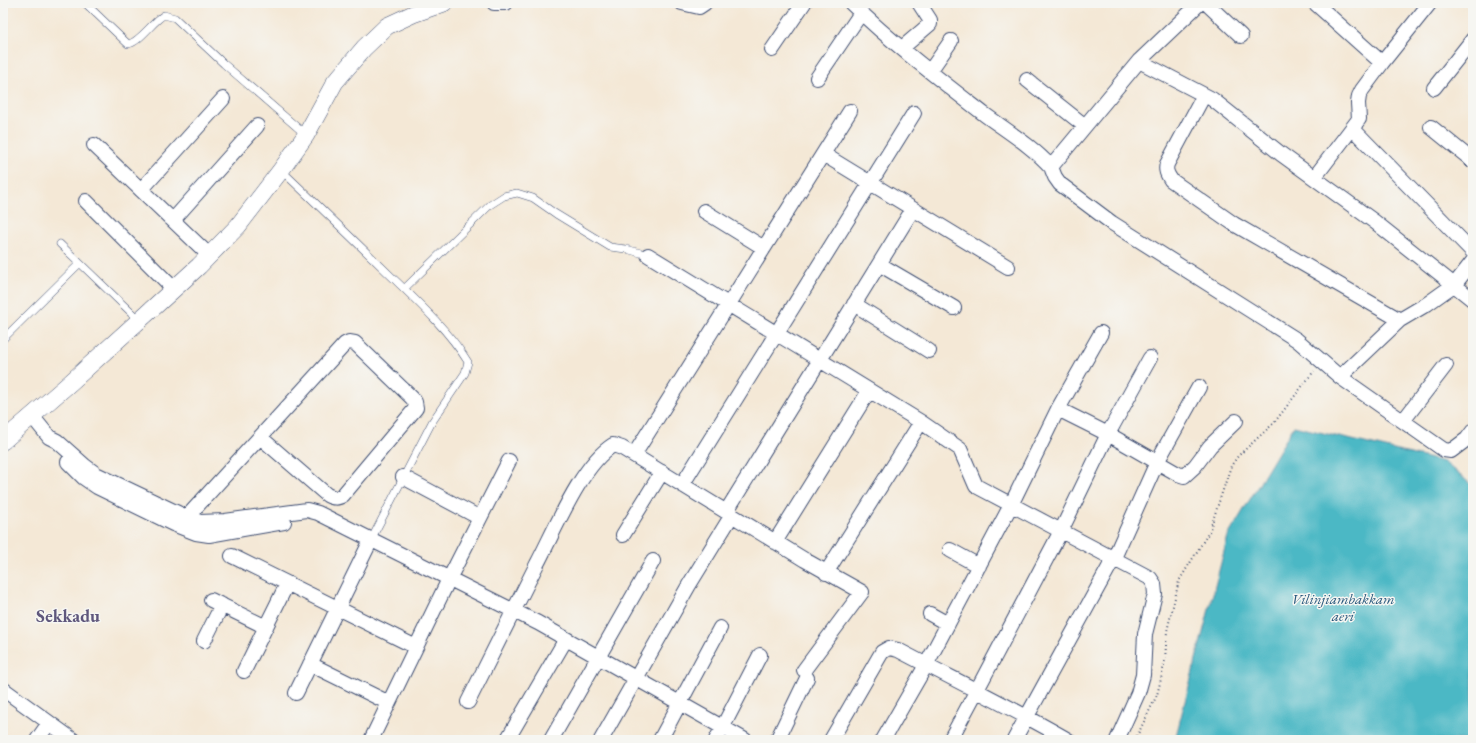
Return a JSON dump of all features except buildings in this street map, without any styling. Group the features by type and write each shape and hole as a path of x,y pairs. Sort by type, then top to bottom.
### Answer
{"street":[{"path":"3,441 174,289 238,226 306,136 335,82 364,48 388,26 413,14 444,3"},
{"path":"494,3 506,3"},
{"path":"682,3 699,7 705,3"},
{"path":"772,50 804,3"},
{"path":"851,3 930,71 980,111 1040,155 1051,167 1054,177 1060,184 1112,223 1297,340 1340,377 1444,450 1451,452 1467,439 1473,431"},
{"path":"902,48 930,24 930,20 919,3"},
{"path":"1051,167 1139,61 1200,3"},
{"path":"1206,3 1241,36"},
{"path":"1315,3 1382,63"},
{"path":"1314,178 1360,119 1359,96 1382,63 1430,3"},
{"path":"817,78 861,13"},
{"path":"930,71 951,41"},
{"path":"1434,88 1472,41"},
{"path":"1139,61 1212,99 1281,154 1375,222 1455,284 1473,300"},
{"path":"1027,80 1085,126"},
{"path":"1204,95 1167,164 1167,174 1172,180 1234,224 1400,320"},
{"path":"141,190 222,99"},
{"path":"634,455 850,111"},
{"path":"682,485 914,113"},
{"path":"173,220 256,126"},
{"path":"1431,127 1473,161"},
{"path":"1353,129 1473,252"},
{"path":"94,145 210,255"},
{"path":"823,154 1008,267"},
{"path":"86,201 174,289"},
{"path":"601,740 729,513 820,360 913,209"},
{"path":"704,211 764,248"},
{"path":"648,255 921,422 960,449 976,486 1150,578 1154,584 1155,594 1145,634 1143,675 1138,693 1116,740"},
{"path":"1340,377 1400,320 1455,284 1473,261"},
{"path":"879,264 954,308"},
{"path":"854,304 929,351"},
{"path":"884,740 979,566 1058,409 1101,333"},
{"path":"187,517 260,437 345,344 349,342 355,343 415,402 416,408 339,498 332,498 327,495 260,437"},
{"path":"950,740 1061,531 1108,434 1150,358"},
{"path":"1403,421 1446,365"},
{"path":"1014,740 1114,558 1157,462 1199,387"},
{"path":"776,542 869,391"},
{"path":"1058,409 1108,434 1184,476 1195,466 1210,446 1236,421"},
{"path":"32,416 50,437 57,441 85,466 106,480 200,522 225,521 307,510 316,513 566,639 745,740"},
{"path":"826,572 921,422"},
{"path":"50,437 51,445 55,450 84,478 97,487 196,533 209,535 308,518 316,513 327,495"},
{"path":"468,702 571,498 594,462 606,449 613,445 634,455 776,542 862,592 805,674 777,740"},
{"path":"371,740 449,579 509,461"},
{"path":"623,535 662,472"},
{"path":"403,477 480,518"},
{"path":"296,693 371,540"},
{"path":"950,550 979,566"},
{"path":"232,556 416,647"},
{"path":"551,740 653,561"},
{"path":"244,671 287,584"},
{"path":"204,641 216,603 266,627"},
{"path":"930,614 948,624"},
{"path":"660,740 720,628"},
{"path":"507,740 566,639"},
{"path":"831,740 882,652 889,648 898,650 977,690 1027,716 1068,740"},
{"path":"716,740 760,655"},
{"path":"310,664 389,703"},
{"path":"3,689 72,740"},
{"path":"37,740 50,723"}],"lane":[{"path":"85,3 128,44 135,42 159,18 164,15 175,18 224,64 306,136"},
{"path":"281,170 404,289 462,352 468,362 465,373 432,422 371,540"},
{"path":"404,289 490,205 504,196 518,192 533,198 610,247 626,249 648,255"},
{"path":"60,244 79,264 139,320"},
{"path":"3,339 79,264"}],"path":[{"path":"1135,740 1157,695 1162,679 1167,631 1179,580 1209,532 1231,466 1238,456 1274,423 1321,362"}],"water":[{"name":"Vilinjiambakkam aeri","path":"1294,426 1444,462 1473,486 1473,740 1175,740 1228,536"}],"district":[{"name":"Sekkadu","path":"68,616"}]}
